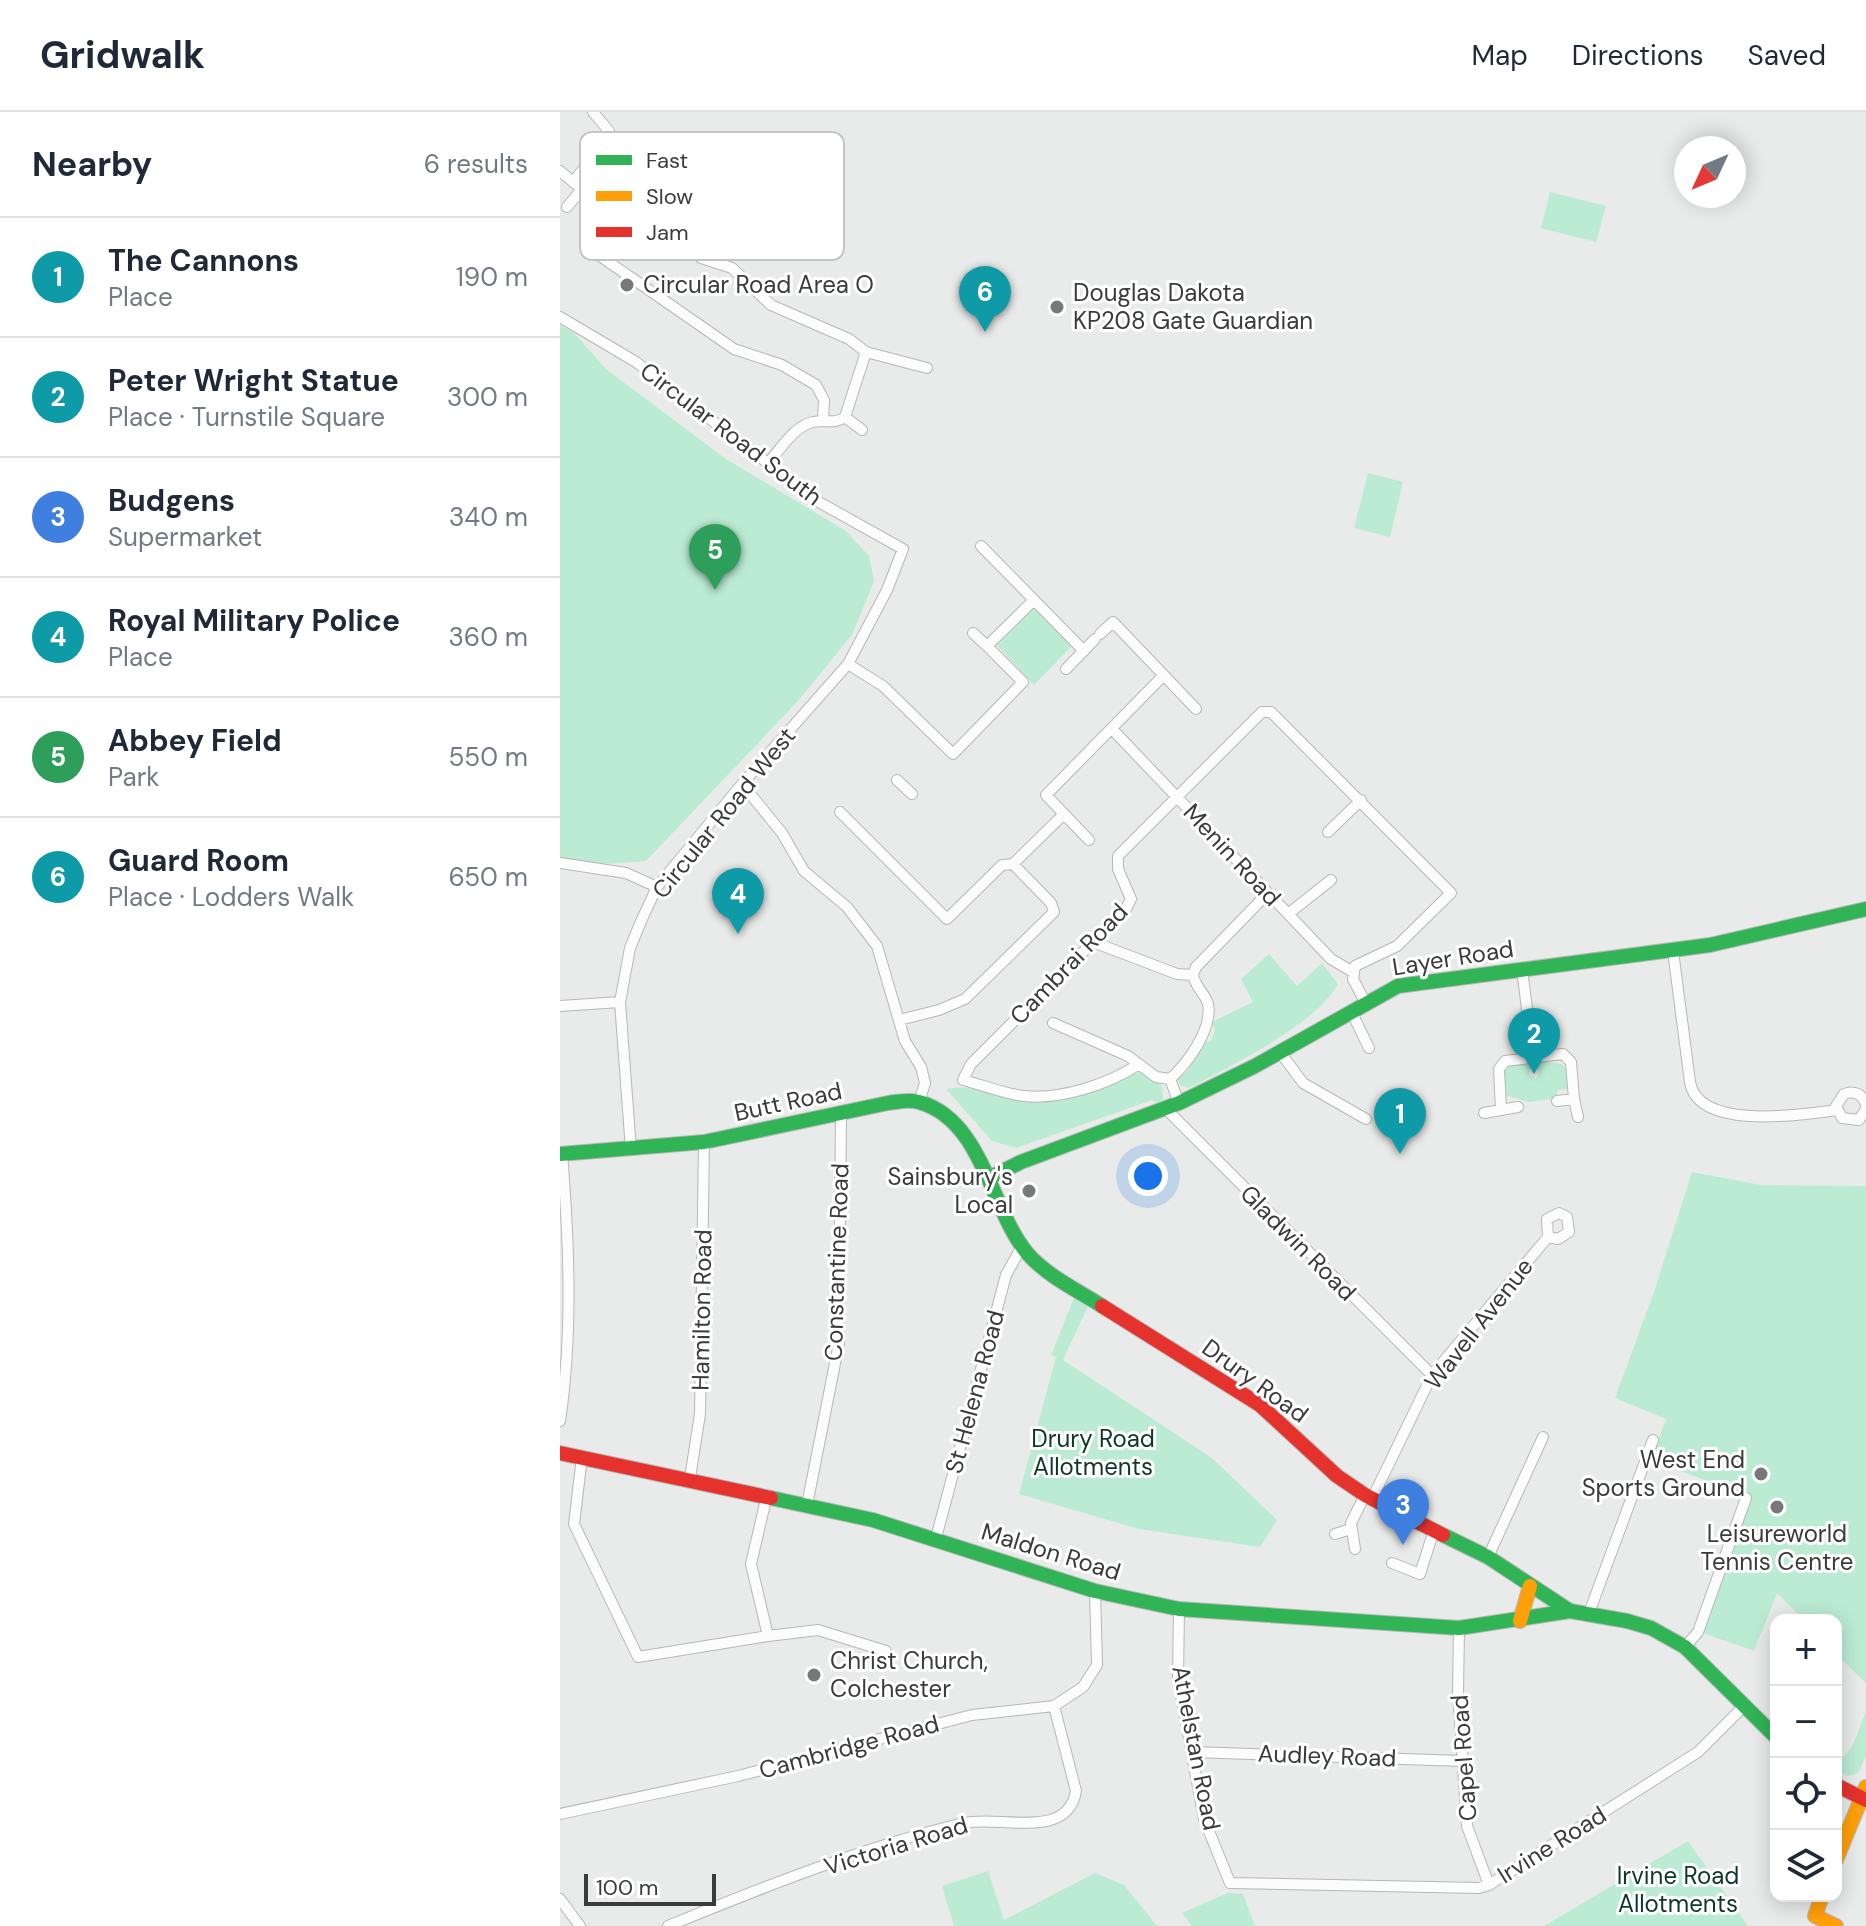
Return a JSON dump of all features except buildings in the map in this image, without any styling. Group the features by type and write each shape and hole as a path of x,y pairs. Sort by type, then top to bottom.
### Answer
{"main road":[{"name":"Layer Road","path":"989,1178 1021,1162 1172,1106 1280,1052 1365,1002 1408,983 1673,951 1745,939 1866,909"},
{"name":"Butt Road","path":"561,1154 704,1142 888,1103 919,1102"},
{"path":"919,1102 939,1114 961,1134 989,1178"},
{"name":"Drury Road","path":"989,1178 1021,1248 1043,1269 1260,1405 1337,1476 1368,1497 1488,1557 1570,1611"},
{"name":"Maldon Road","path":"560,1453 807,1505 936,1538 1095,1591 1179,1609 1459,1628 1570,1611"},
{"path":"1520,1621 1528,1603 1530,1586"},
{"path":"1570,1611 1651,1628 1685,1647 1770,1731"},
{"path":"1842,1787 1865,1795 1842,1847"},
{"path":"1820,1902 1812,1921 1836,1926"}],"street":[{"path":"593,112 609,132"},
{"path":"560,171 580,187"},
{"path":"573,182 580,173"},
{"path":"567,207 580,191"},
{"path":"606,260 734,349 782,365 816,385 824,400 823,420"},
{"path":"707,260 732,268 771,305 849,339 866,352 890,354 927,368"},
{"name":"Circular Road South","path":"560,317 636,362 840,517 903,549"},
{"path":"768,463 798,428 823,420 839,422 845,417 866,352"},
{"path":"845,417 862,430"},
{"path":"981,546 1084,651"},
{"name":"Circular Road West","path":"631,1150 620,1002 630,948 657,887 742,784 848,664 887,590 903,549"},
{"path":"987,646 1034,600"},
{"path":"1066,669 1113,622 1196,709"},
{"path":"848,664 883,686 953,754 1023,682 973,633"},
{"path":"1089,840 1046,795 1163,676"},
{"name":"Cambrai Road","path":"1139,1064 1117,1076 1049,1095 1020,1096 963,1080 971,1064 1126,909 1131,899 1118,869 1118,856 1262,712 1271,712 1361,800"},
{"name":"Menin Road","path":"1112,729 1331,959 1349,969"},
{"path":"897,780 912,794"},
{"path":"742,784 782,833 804,871 867,930 885,963 905,1041 921,1067 925,1083 919,1102"},
{"path":"1328,832 1361,800 1451,893 1397,946 1349,969 1365,1002"},
{"path":"840,812 947,919 1002,865 1013,864 1064,814"},
{"path":"560,863 626,873 657,887"},
{"path":"899,1020 939,1010 965,999 1054,912 1051,903 1013,864"},
{"name":"Menin Road","path":"1288,914 1331,880"},
{"path":"1053,1023 1128,1056 1156,1077 1170,1079 1186,1065 1208,1016 1206,999 1193,975 1196,967 1267,894"},
{"path":"1093,942 1177,974 1193,975"},
{"path":"1673,951 1691,1092 1697,1101 1713,1109 1772,1117 1837,1110"},
{"path":"1522,969 1533,1057"},
{"path":"560,1006 620,1002"},
{"path":"1351,1011 1369,1048"},
{"path":"1280,1052 1303,1083 1366,1119"},
{"path":"1501,1110 1499,1069 1505,1061 1563,1054 1571,1062 1578,1117"},
{"path":"1170,1079 1172,1106"},
{"path":"1848,1092 1861,1096 1866,1107 1859,1120 1850,1122 1842,1118 1837,1110 1840,1097 1848,1092"},
{"path":"1557,1101 1574,1099"},
{"name":"Gladwin Road","path":"1172,1106 1432,1375"},
{"path":"1484,1113 1518,1107"},
{"name":"Constantine Road","path":"807,1505 839,1343 841,1113"},
{"name":"Hamilton Road","path":"690,1478 700,1414 704,1142"},
{"path":"560,1421 565,1377 563,1272 567,1214 561,1154"},
{"name":"Wavell Avenue","path":"1351,1529 1351,1523 1368,1497 1432,1375 1548,1237"},
{"name":"St Helena Road","path":"936,1538 1006,1275 1021,1248"},
{"path":"1488,1557 1543,1437"},
{"path":"1589,1613 1653,1440"},
{"path":"582,1457 574,1524 638,1657 818,1630 886,1651"},
{"path":"767,1495 751,1564 768,1636"},
{"path":"1685,1647 1698,1632 1746,1498"},
{"path":"1335,1534 1351,1529 1355,1549"},
{"path":"1392,1563 1420,1574 1434,1530"},
{"path":"1054,1706 1083,1687 1097,1665 1095,1591"},
{"name":"Athelstan Road","path":"1179,1609 1178,1679 1204,1819 1230,1883"},
{"name":"Capel Road","path":"1459,1628 1467,1826 1489,1885"},
{"name":"Cambridge Road","path":"560,1814 738,1776 972,1715 1054,1706"},
{"name":"Victoria Road","path":"668,1926 756,1889 963,1823 1034,1822 1063,1815 1070,1810 1076,1791 1054,1706"},
{"name":"Irvine Road","path":"1230,1883 1479,1888 1489,1885 1698,1752 1744,1706"},
{"name":"Audley Road","path":"1193,1752 1462,1761"},
{"path":"560,1899 580,1926"}],"green space":[{"path":"1550,192 1606,206 1596,242 1541,228"},
{"path":"560,325 573,332 607,370 726,459 846,531 869,556 874,581 852,635 797,702 646,861 577,866 560,863"},
{"path":"1368,473 1403,482 1390,537 1354,528"},
{"path":"1035,607 1073,645 1034,685 997,645"},
{"path":"1269,954 1297,986 1322,963 1338,984 1312,1014 1271,1043 1189,1088 1180,1085 1178,1079 1188,1071 1201,1043 1211,1041 1215,1030 1212,1022 1253,1002 1241,979"},
{"path":"1534,1060 1562,1064 1566,1069 1567,1089 1557,1090 1557,1098 1529,1102 1505,1095 1505,1066 1531,1061 1529,1074 1536,1079 1539,1073"},
{"path":"1140,1072 1159,1081 1163,1099 1157,1103 1152,1100 1016,1148 992,1141 946,1089 978,1089 1025,1101 1082,1090"},
{"path":"1692,1172 1761,1185 1866,1186 1866,1683 1842,1660 1842,1614 1798,1614 1777,1593 1754,1651 1700,1632 1750,1497 1651,1460 1666,1419 1615,1398 1654,1292"},
{"name":"Drury Road Allotments","path":"1074,1298 1088,1306 1063,1360 1212,1458 1277,1520 1260,1547 1139,1529 1019,1494 1056,1357 1051,1355"},
{"path":"1866,1711 1866,1756 1858,1773 1848,1776 1842,1774 1842,1758 1852,1747"},
{"name":"Irvine Road Allotments","path":"1688,1841 1748,1926 1544,1926"},
{"path":"988,1871 1004,1920 1095,1873 1124,1885 1157,1926 954,1926 942,1886"},
{"path":"1228,1893 1243,1894 1255,1926 1192,1926 1182,1913"}],"traffic: fast":[{"path":"989,1178 1021,1162 1179,1103 1255,1066 1398,986 1710,945 1866,909"},
{"path":"560,1154 704,1142 888,1103 919,1102 940,1112 958,1127 972,1146 1014,1234 1027,1253 1053,1276 1102,1306"},
{"path":"771,1498 873,1520 1095,1591 1179,1609 1459,1628 1570,1611 1627,1621 1651,1628 1685,1647 1770,1731"},
{"path":"1443,1535 1488,1557 1570,1611"}],"traffic: slow":[{"path":"1520,1621 1530,1586"},
{"path":"1842,1845 1866,1787"},
{"path":"1820,1902 1815,1916 1836,1926"}],"traffic: jam":[{"path":"1102,1306 1260,1405 1337,1476 1365,1495 1443,1535"},
{"path":"560,1453 771,1498"},
{"path":"1842,1788 1866,1800"}],"place":[{"name":"Circular Road Area O","path":"627,285"},
{"name":"Douglas Dakota KP208 Gate Guardian","path":"1057,307"},
{"name":"Guard Room","path":"985,332"},
{"name":"Abbey Field","path":"715,590"},
{"name":"Royal Military Police","path":"738,934"},
{"name":"Peter Wright Statue","path":"1534,1074"},
{"name":"The Cannons","path":"1400,1154"},
{"name":"Sainsbury's Local","path":"1029,1191"},
{"name":"West End Sports Ground","path":"1761,1474"},
{"name":"Leisureworld Tennis Centre","path":"1777,1507"},
{"name":"Budgens","path":"1403,1545"},
{"name":"Christ Church, Colchester","path":"814,1675"}]}
